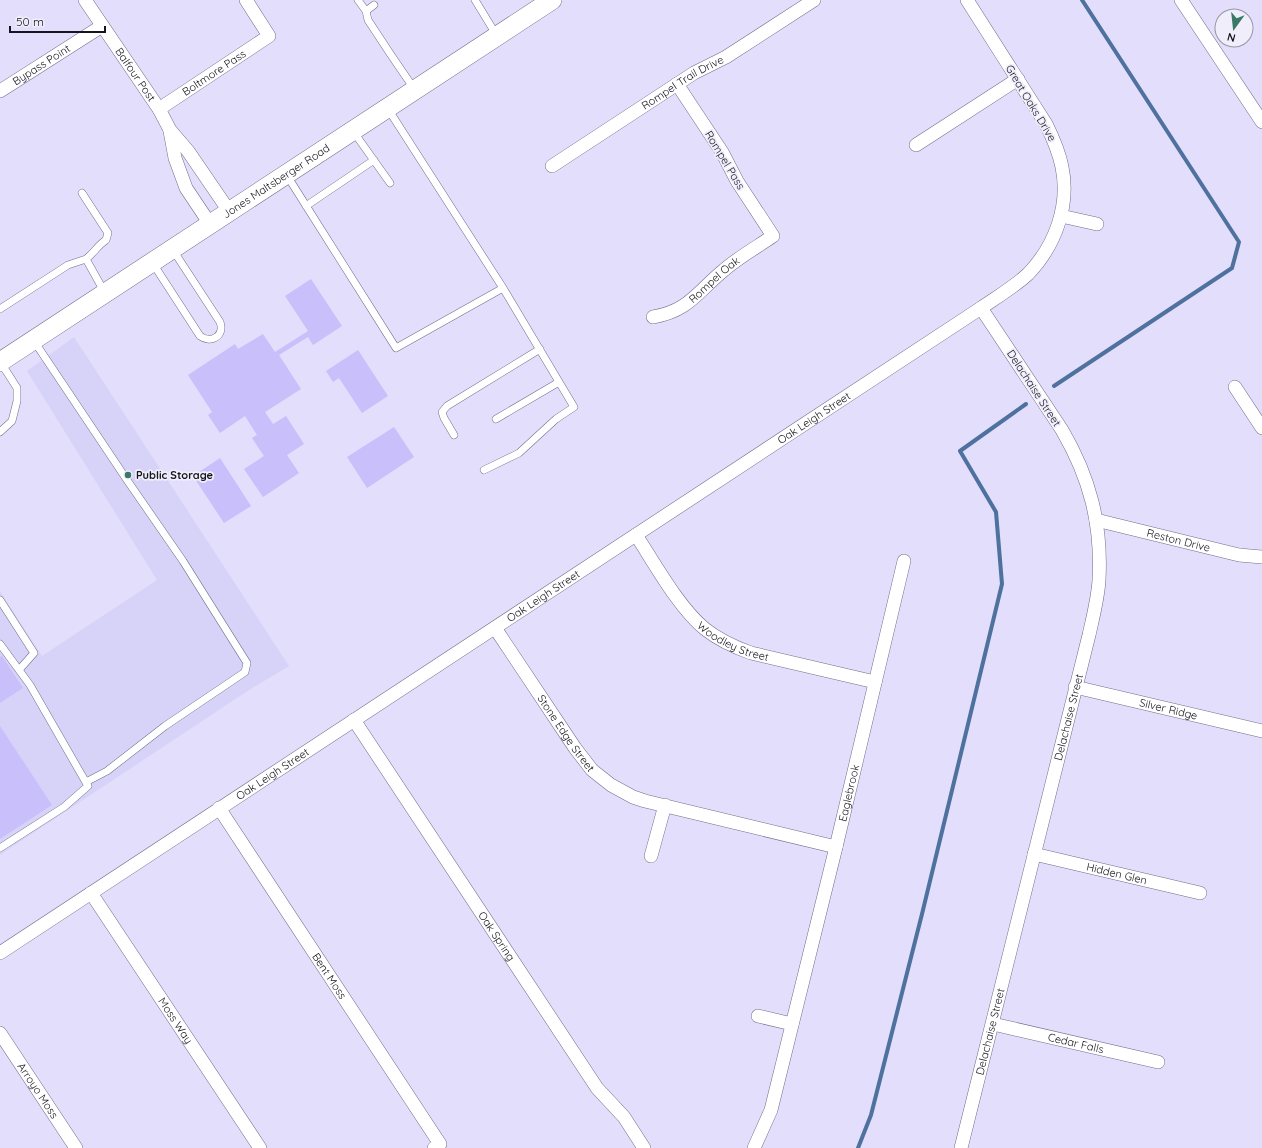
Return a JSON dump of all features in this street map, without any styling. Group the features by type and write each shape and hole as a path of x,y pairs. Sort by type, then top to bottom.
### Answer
{"main road":[{"name":"Jones Maltsberger Road","path":"0,362 552,0"}],"street":[{"name":"Balfour Post","path":"85,0 158,109 170,130 188,151 229,211"},
{"name":"Boltmore Pass","path":"158,109 269,36 246,0"},
{"name":"Rompel Trail Drive","path":"552,166 694,73 726,57 814,0"},
{"name":"Great Oaks Drive","path":"967,0 1046,124 1056,145 1063,168 1064,183 1061,216"},
{"path":"1181,0 1262,122"},
{"name":"Bypass Point","path":"0,91 102,26"},
{"path":"916,145 1018,79"},
{"name":"Rompel Pass","path":"677,84 722,152 737,181 773,236"},
{"name":"Balfour Post","path":"170,130 176,158 186,188 210,224"},
{"path":"1061,216 1097,224"},
{"name":"Oak Leigh Street","path":"0,953 1008,290 1027,274 1043,257 1054,236 1061,216"},
{"name":"Rompel Oak","path":"653,317 663,316 684,306 700,293 723,270 773,236"},
{"name":"Delachaise Street","path":"961,1148 1089,635 1099,581 1099,540 1096,520 1084,472 1062,430 981,308"},
{"path":"1235,387 1262,428"},
{"name":"Reston Drive","path":"1096,520 1239,555 1262,557"},
{"name":"Woodley Street","path":"636,535 680,601 695,620 716,637 739,649 751,653 875,682"},
{"name":"Eaglebrook","path":"754,1148 771,1110 836,847 904,561"},
{"name":"Stone Edge Street","path":"496,628 575,748 592,770 606,782 633,797 836,847"},
{"name":"Silver Ridge","path":"1075,687 1262,731"},
{"name":"Oak Spring","path":"354,720 597,1088 624,1117 644,1148"},
{"path":"651,856 665,805"},
{"name":"Bent Moss","path":"219,808 437,1146"},
{"name":"Hidden Glen","path":"1034,854 1200,893"},
{"name":"Moss Way","path":"91,893 260,1148"},
{"path":"758,1016 792,1024"},
{"name":"Cedar Falls","path":"993,1024 1158,1062"},
{"name":"Arroyo Moss","path":"0,1033 76,1148"}],"lane":[{"path":"358,0 366,11 368,20 415,90"},
{"path":"475,0 498,36"},
{"path":"366,11 374,5"},
{"path":"388,108 503,288 574,407 556,419 519,453 484,470"},
{"path":"353,130 390,183"},
{"path":"306,206 374,160"},
{"path":"286,174 396,348 503,288"},
{"path":"0,309 68,265 86,259 92,254 99,244 106,240 108,233 82,193"},
{"path":"152,262 200,336 211,340 218,336 221,330 220,322 172,249"},
{"path":"86,259 105,293"},
{"path":"33,340 183,562 247,663 245,672 165,726 107,771 86,782"},
{"path":"454,435 442,412 447,406 540,349"},
{"path":"0,362 17,388 18,401 12,421 0,432"},
{"path":"496,419 560,382"},
{"path":"0,600 34,653 19,670"},
{"path":"0,644 30,685 88,786 64,806 0,848"}],"shaded area":[{"name":"Public Storage","path":"74,337 289,666 249,690 0,855 0,591 42,656 157,580 27,371"}],"building":[{"path":"311,279 342,326 313,345 308,337 279,355 301,389 265,412 273,424 286,416 304,444 287,455 299,473 263,497 244,469 264,456 252,438 257,435 245,416 220,433 208,415 212,412 188,375 235,344 238,349 263,334 275,352 308,331 285,296"},
{"path":"358,350 388,396 362,413 339,378 333,382 326,371"},
{"path":"394,427 414,457 367,488 347,457"},
{"path":"220,458 251,506 224,523 193,476"},
{"path":"2,656 23,688 0,703 0,657"},
{"path":"0,726 52,805 0,839"}],"waterway":[{"path":"1054,386 1232,268 1239,242 1082,0"},
{"path":"858,1148 871,1115 922,914 1002,584 996,512 960,451 1026,404"}],"place":[{"name":"Public Storage","path":"128,475"}]}
